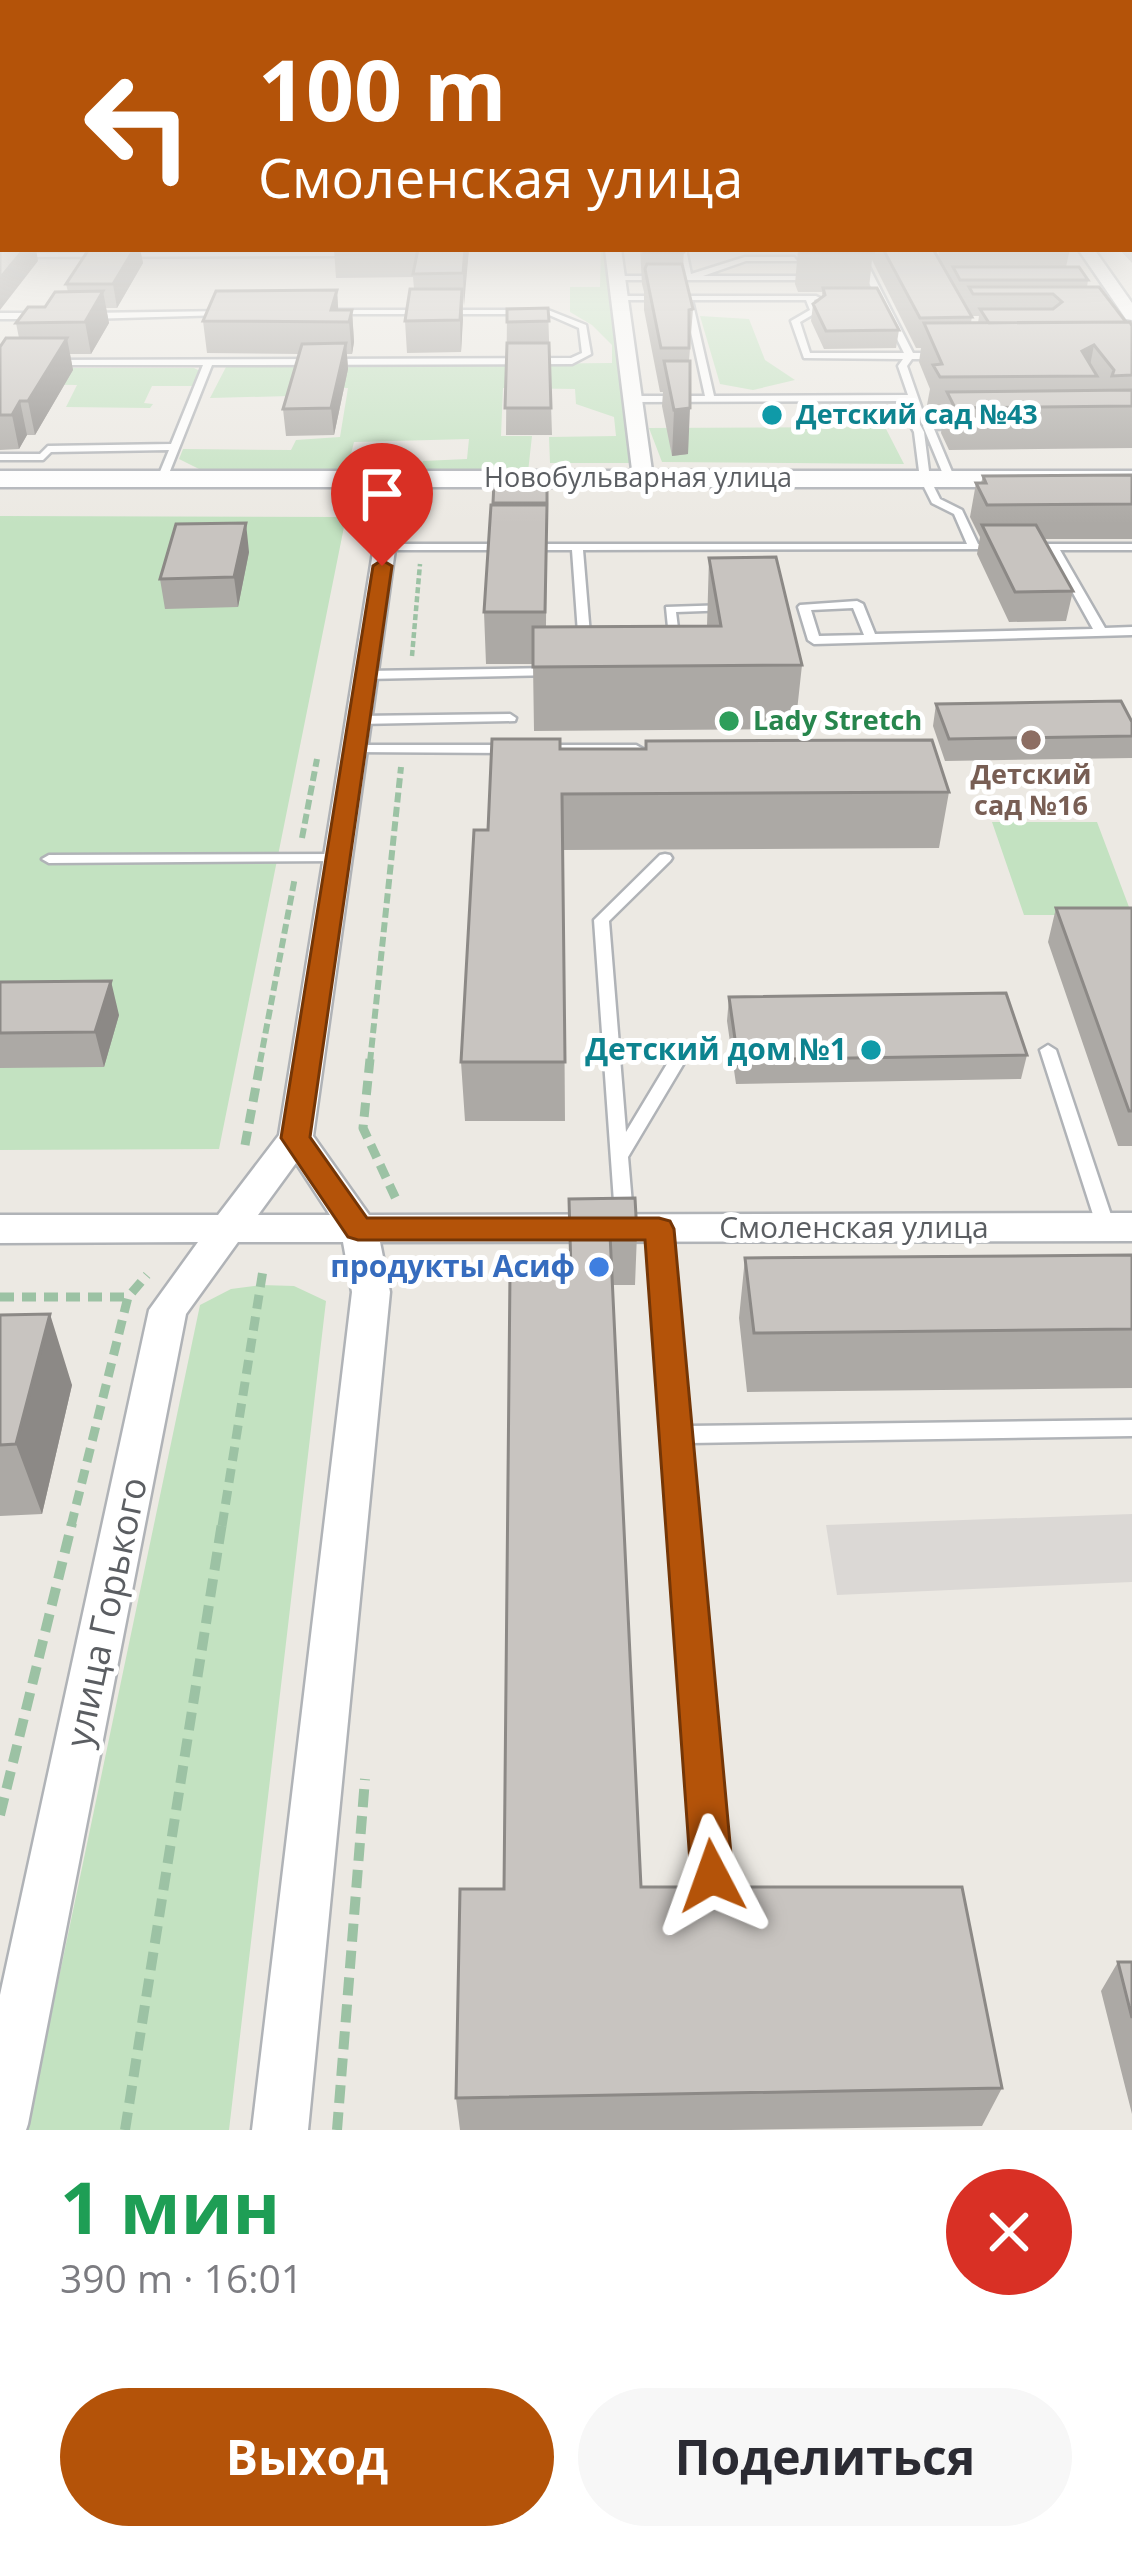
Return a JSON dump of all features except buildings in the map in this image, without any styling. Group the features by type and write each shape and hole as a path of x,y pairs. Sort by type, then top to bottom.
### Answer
{"street":[{"path":"623,325 643,478"},
{"name":"улица Горького","path":"2,2104 168,1310 208,1228 296,1138 395,478"},
{"name":"Новобульварная улица","path":"0,479 1132,479"},
{"path":"280,2130 371,1292 358,1229 296,1138"},
{"name":"Смоленская улица","path":"0,1229 1119,1227"}],"lane":[{"path":"46,363 572,361 587,354 579,325"},
{"path":"694,325 710,399"},
{"path":"797,325 808,356 957,356"},
{"path":"894,325 910,356"},
{"path":"910,356 902,366 938,479"},
{"path":"162,479 209,362"},
{"path":"632,399 913,398"},
{"path":"915,418 977,422 928,426 938,479 936,501 958,512 974,547"},
{"path":"0,457 43,457 48,449 173,448"},
{"path":"386,547 1132,547"},
{"path":"577,547 586,672"},
{"path":"1053,547 1101,632"},
{"path":"871,638 857,604 804,607 814,640 1132,631"},
{"path":"678,670 670,609 744,607"},
{"path":"366,675 565,672"},
{"path":"359,720 510,718"},
{"path":"355,749 658,748"},
{"path":"49,859 338,858"},
{"path":"664,858 601,920 620,1157 642,1229 679,1435 712,1876"},
{"path":"1048,1050 1119,1227"},
{"path":"620,1157 680,1058"},
{"path":"679,1435 1132,1428"}],"path":[{"path":"242,1160 320,741"},
{"path":"0,1815 128,1297 208,1228"},
{"path":"125,2130 263,1270"},
{"path":"0,1298 128,1297"}],"shaded area":[{"path":"1132,1514 1132,1582 837,1595 826,1525"}],"green space":[{"path":"592,325 617,325 633,463 550,463 549,437 616,436 614,417 576,404 575,389 503,388 501,436 532,436 528,472 419,472 423,461 467,459 469,439 354,442 349,462 385,464 382,473 201,470 179,459 183,449 291,450 296,440 340,437 348,388 293,387 290,396 210,398 226,367 612,363 612,345"},
{"path":"703,325 751,325 765,360 795,380 753,390 720,384"},
{"path":"0,368 200,371 194,386 152,386 144,403 153,404 150,408 66,407 77,385 0,384"},
{"path":"885,427 904,464 662,462 649,428"},
{"path":"0,516 346,517 219,1149 0,1150"},
{"path":"992,822 1097,822 1132,915 1024,915"},
{"path":"294,1286 326,1301 229,2130 27,2130 200,1305 231,1289"}],"place":[{"name":"Детский сад №43","path":"772,415"},
{"name":"Lady Stretch","path":"729,721"},
{"name":"Детский сад №16","path":"1031,740"},
{"name":"Детский дом №1","path":"871,1050"},
{"name":"продукты Асиф","path":"599,1267"}],"route":[{"path":"382,566 296,1138 358,1229 659,1229 712,1876"}]}
